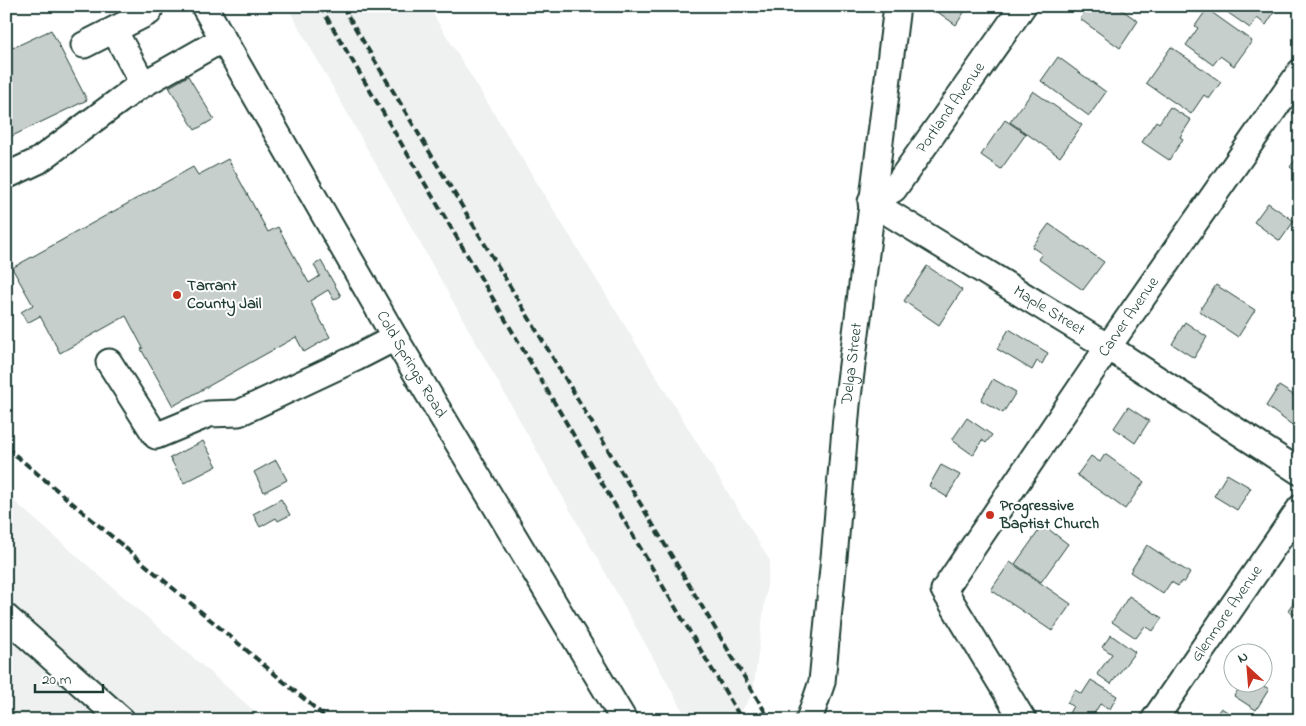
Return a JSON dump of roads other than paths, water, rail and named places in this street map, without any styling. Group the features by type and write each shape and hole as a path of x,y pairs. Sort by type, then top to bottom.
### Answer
{"street":[{"name":"Cold Springs Road","path":"204,6 395,338 624,720"},
{"name":"Delga Street","path":"809,720 822,682 847,406 897,6"},
{"name":"Portland Avenue","path":"871,202 894,189 1023,6"},
{"path":"84,45 149,12"},
{"path":"114,30 142,84"},
{"path":"6,176 38,161 135,88 223,39"},
{"name":"Carver Avenue","path":"1023,720 944,590 1108,347 1300,72"},
{"name":"Maple Street","path":"871,202 1108,347 1300,472"},
{"path":"109,362 156,436 209,414 239,413 395,338"},
{"name":"Glenmore Avenue","path":"1154,720 1300,508"},
{"path":"6,617 122,720"}],"railway":[{"path":"320,6 742,720"},
{"path":"342,6 770,720"},
{"path":"6,447 329,720"}],"place":[{"name":"Tarrant County Jail","path":"177,295"},
{"name":"Progressive Baptist Church","path":"990,515"}]}
